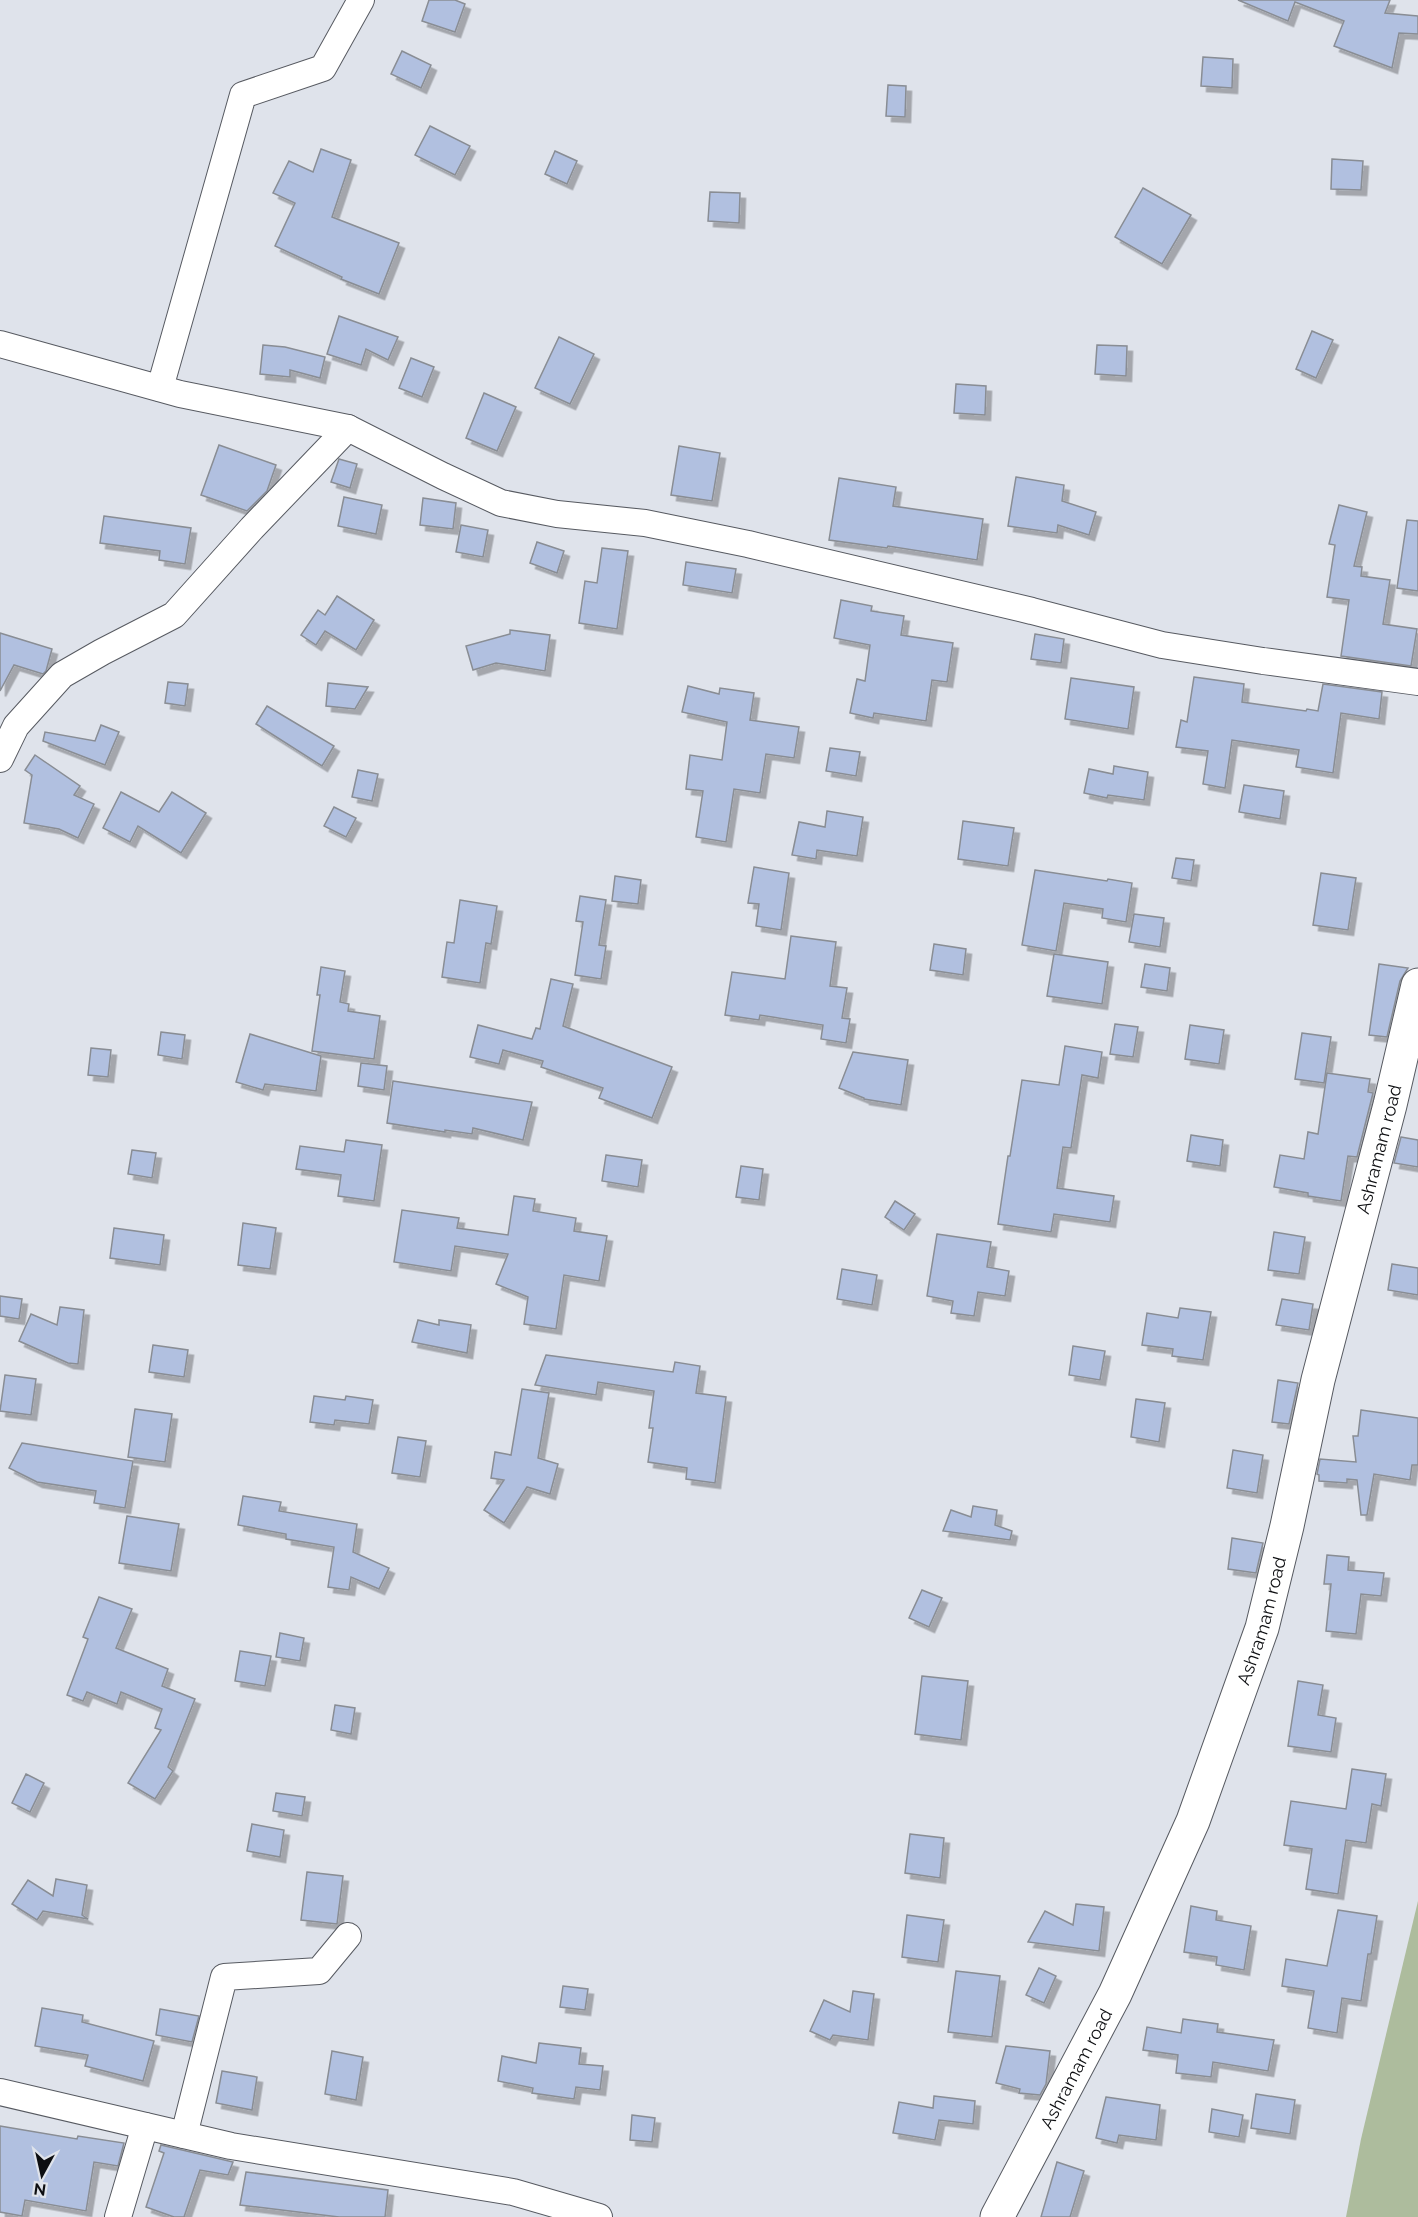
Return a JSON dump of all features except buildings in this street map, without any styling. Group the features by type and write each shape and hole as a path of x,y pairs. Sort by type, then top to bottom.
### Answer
{"main road":[{"name":"Ashramam road","path":"997,2217 1115,1994 1188,1832 1262,1628 1287,1526 1318,1380 1387,1117 1418,985"}],"street":[{"path":"160,388 243,95 323,68 361,0"},
{"path":"0,344 160,388 348,428 501,503 557,514 645,523 748,544 1032,611 1162,645 1418,682"},
{"path":"0,759 16,726 62,675 174,615 252,528 348,428"},
{"path":"184,2135 224,1977 319,1971 348,1936"},
{"path":"0,2092 231,2146 513,2192 599,2217"},
{"path":"118,2217 145,2126"}],"green space":[{"path":"1418,1901 1418,2217 1346,2217 1361,2139"}]}
